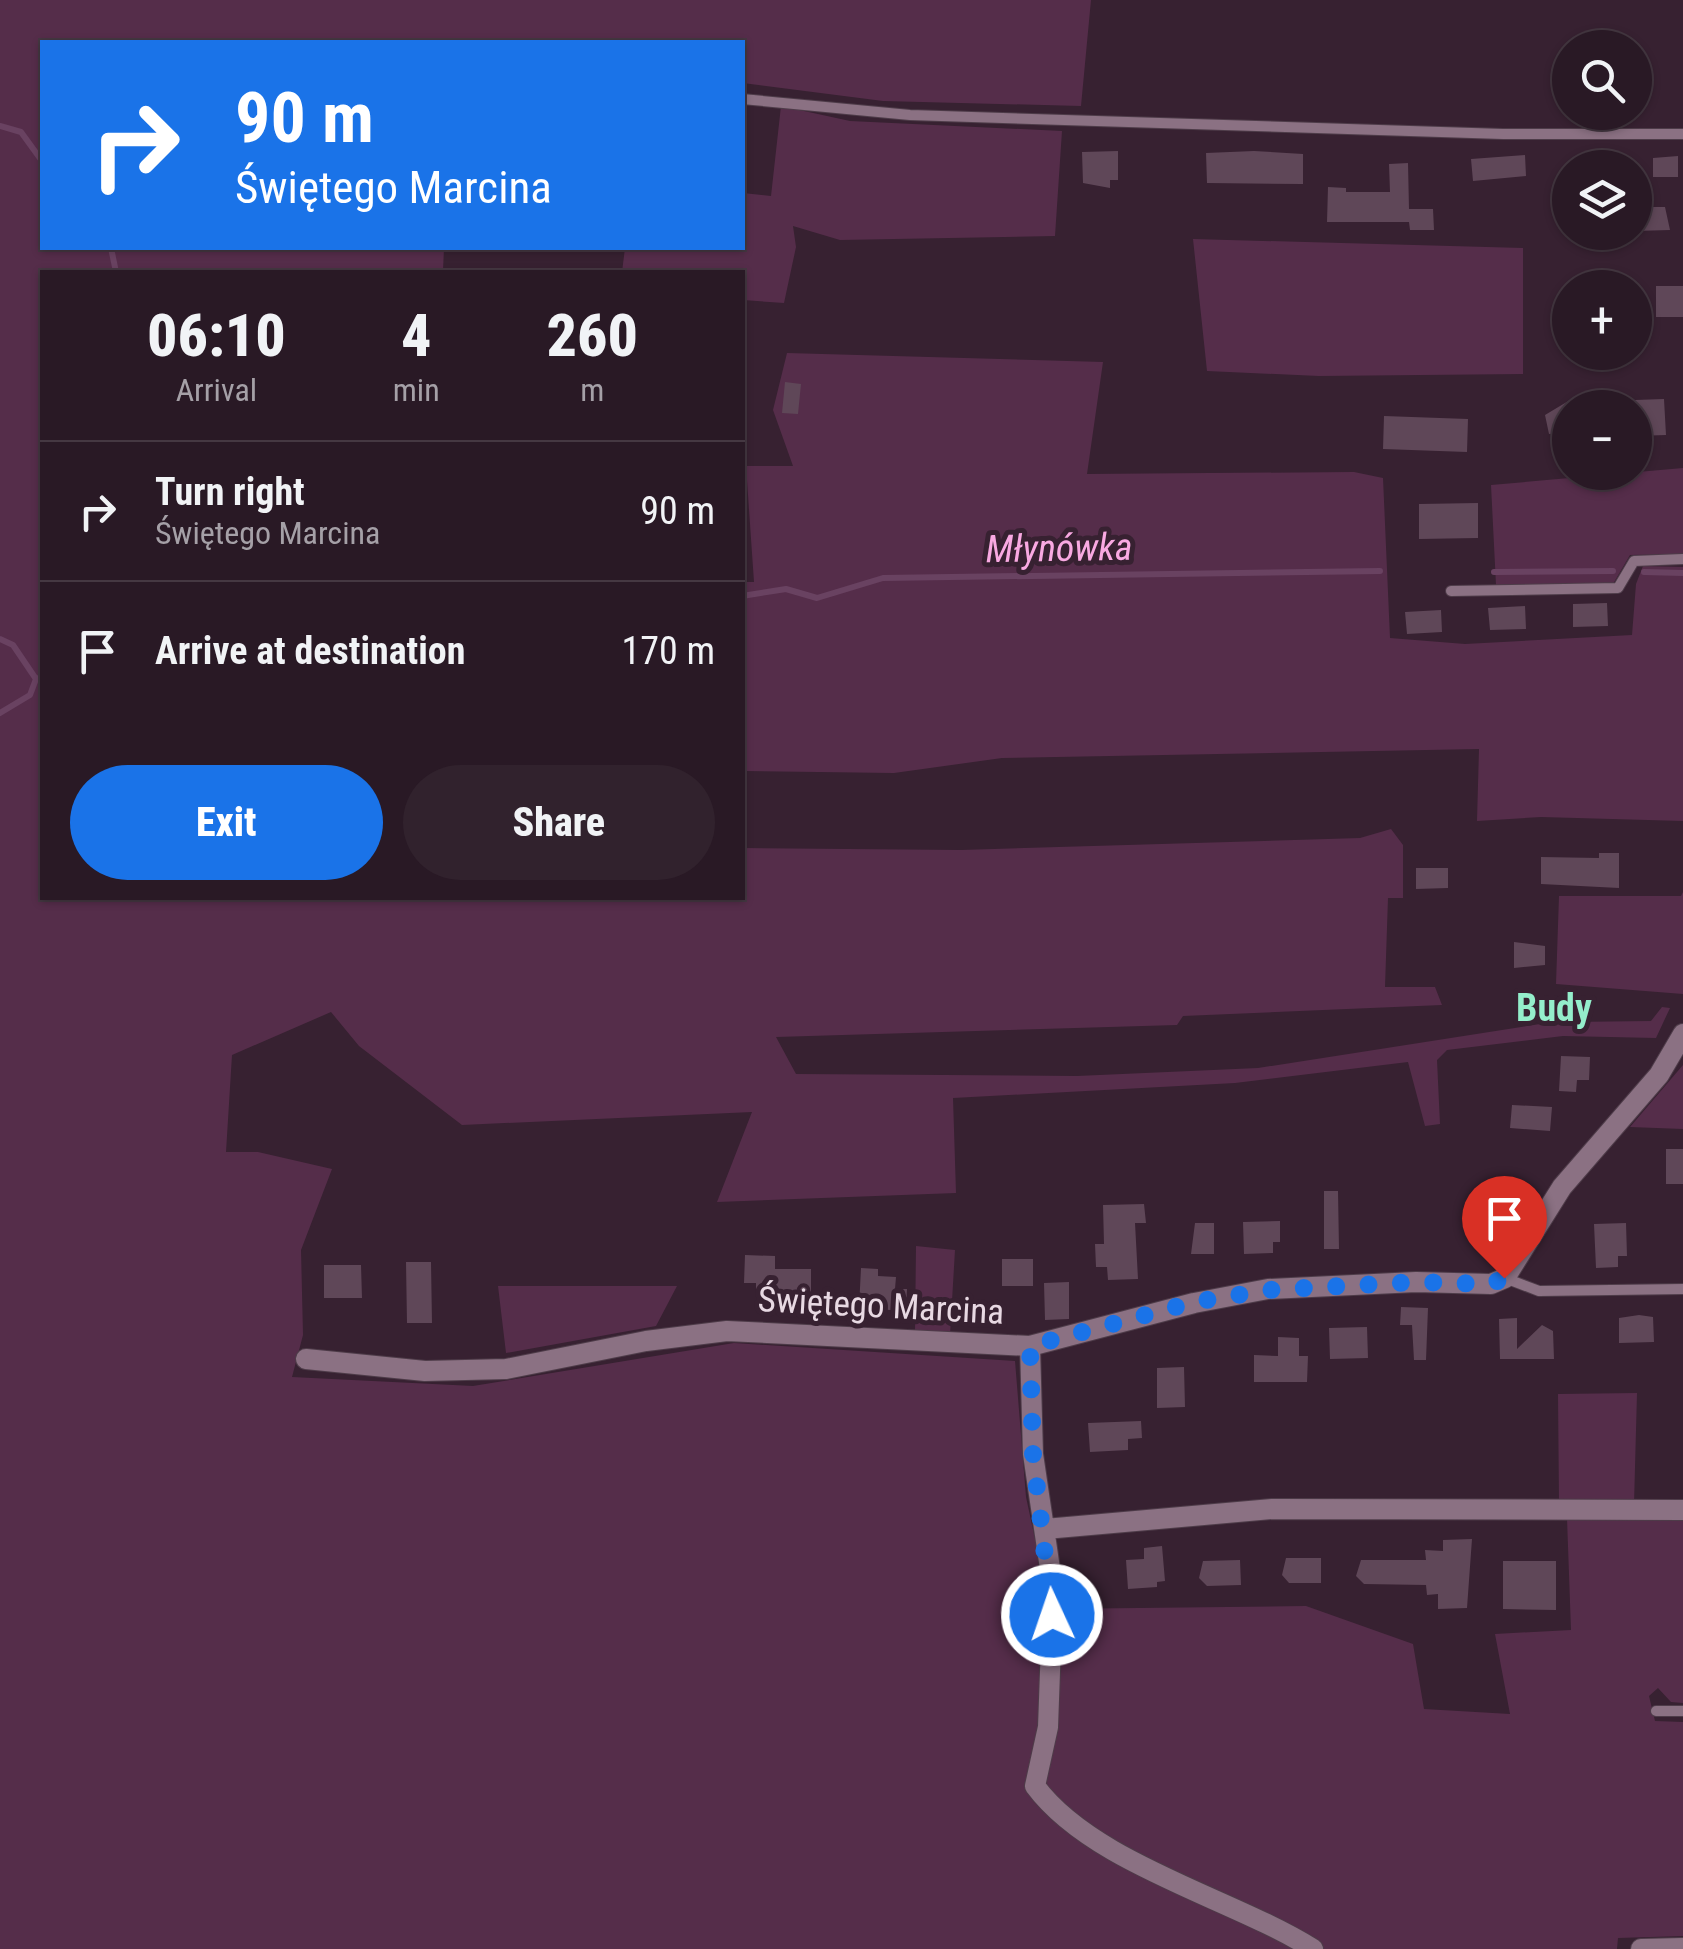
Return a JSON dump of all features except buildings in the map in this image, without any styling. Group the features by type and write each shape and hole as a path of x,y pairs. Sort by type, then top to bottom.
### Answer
{"street":[{"path":"1504,1278 1562,1187 1681,1046"},
{"name":"Świętego Marcina","path":"306,1359 424,1371 506,1369 646,1340 727,1331 1030,1346 1194,1302 1268,1290 1416,1282 1491,1284 1504,1278"},
{"path":"1030,1346 1033,1454 1053,1590 1048,1727 1034,1786 1050,1806 1106,1843 1212,1901 1313,1949"},
{"path":"1045,1529 1272,1509 1683,1510"},
{"path":"1641,1949 1683,1948"}],"lane":[{"path":"745,100 910,116 1504,134 1683,134"},
{"path":"1451,591 1618,588 1634,561 1683,559"},
{"path":"1504,1278 1540,1291 1683,1289"},
{"path":"1656,1710 1683,1711"}],"shaded area":[{"path":"0,0 1091,0 1081,106 883,101 745,83 745,40 40,40 40,250 444,250 443,270 40,270 40,900 745,900 745,848 961,850 1360,838 1391,829 1403,845 1403,898 1388,898 1385,987 1435,987 1442,1005 1183,1016 1177,1025 776,1037 796,1074 1077,1076 1258,1068 1540,1024 1544,1003 1565,1003 1569,1022 1651,1021 1662,1007 1670,1008 1656,1038 1563,1036 1447,1050 1437,1060 1440,1124 1425,1126 1408,1062 1235,1083 953,1098 956,1193 717,1202 752,1112 462,1125 359,1046 331,1012 232,1055 226,1152 258,1152 332,1169 301,1250 303,1335 292,1377 473,1386 734,1343 1015,1361 1026,1497 1050,1609 1306,1606 1413,1644 1424,1709 1510,1714 1495,1634 1571,1630 1567,1518 1683,1519 1683,1703 1671,1702 1658,1688 1649,1696 1655,1721 1683,1722 1683,1936 1618,1938 1617,1949 0,1949"},
{"path":"781,106 850,121 1062,131 1055,236 840,240 793,226 796,247 784,303 745,300 745,270 622,270 625,250 745,250 745,193 771,196"},
{"path":"1193,239 1523,248 1523,374 1319,376 1207,371"},
{"path":"787,353 1103,362 1087,474 1354,472 1383,478 1390,638 1465,644 1632,635 1636,584 1643,566 1683,567 1683,821 1541,817 1477,821 1479,749 1002,758 894,773 745,771 745,582 754,582 746,466 793,466 773,410"},
{"path":"1683,468 1683,554 1630,555 1613,584 1496,585 1491,485 1552,480 1552,490 1652,490 1652,471"},
{"path":"1683,892 1683,994 1556,984 1559,896 1681,896"},
{"path":"1683,1065 1683,1129 1630,1127"},
{"path":"916,1246 955,1250 950,1335 915,1332"},
{"path":"498,1286 677,1286 656,1326 506,1353"},
{"path":"1637,1393 1634,1504 1559,1503 1558,1394"}],"waterway":[{"path":"0,126 21,132 40,158"},
{"path":"111,250 116,270"},
{"name":"Młynówka","path":"745,596 786,589 817,598 883,578 1380,571"},
{"name":"Młynówka","path":"1494,572 1613,571"},
{"name":"Młynówka","path":"1644,572 1683,573"},
{"name":"Młynówka","path":"0,639 13,645 36,679 40,678"},
{"path":"0,713 30,695 36,679"}],"district":[{"name":"Budy","path":"1554,1008"}],"route":[{"path":"1052,1615 1053,1590 1033,1454 1028,1388 1030,1346 1194,1302 1268,1290 1416,1282 1491,1284 1504,1278"}]}
